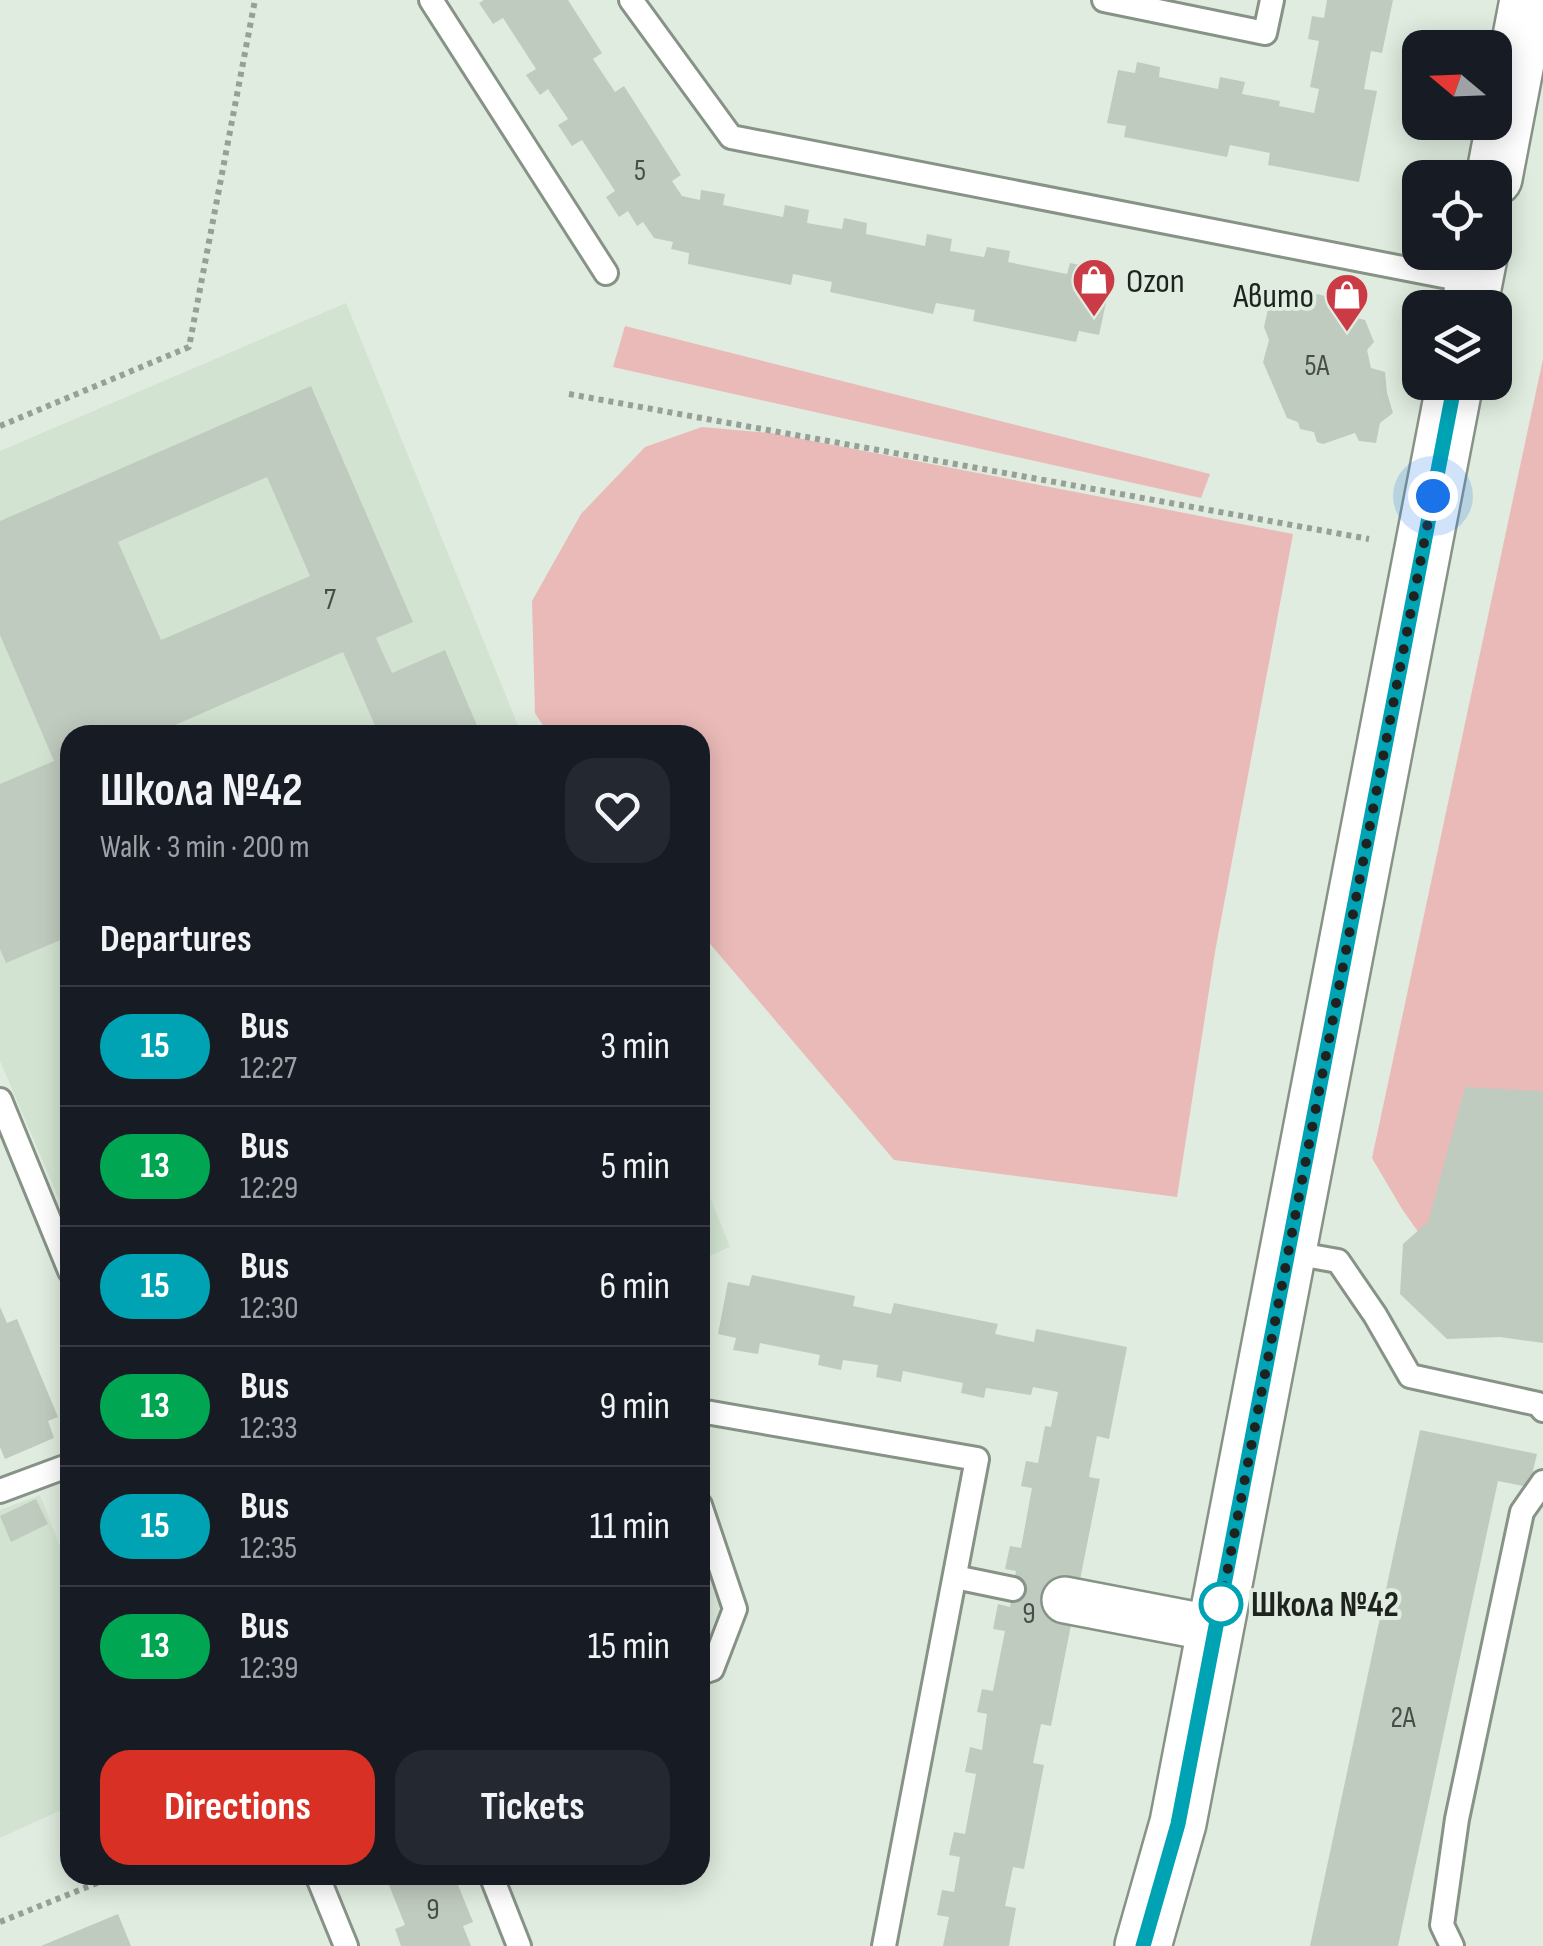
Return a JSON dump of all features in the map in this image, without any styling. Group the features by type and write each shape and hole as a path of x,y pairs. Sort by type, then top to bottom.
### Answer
{"street":[{"path":"1497,160 1528,0"},
{"path":"1143,1946 1178,1824 1452,400"},
{"path":"1065,1600 1216,1629"}],"lane":[{"path":"632,0 731,137 1474,281"},
{"path":"1104,0 1266,33 1272,0"},
{"path":"439,3 606,273"},
{"path":"0,1100 60,1247"},
{"path":"1288,1252 1338,1261 1375,1314 1410,1376 1538,1404 1543,1410"},
{"path":"710,1413 977,1459 884,1946"},
{"path":"0,1491 60,1469"},
{"path":"1452,1946 1442,1926 1458,1819 1522,1512 1543,1482"},
{"path":"710,1535 735,1609 710,1669"},
{"path":"955,1577 1013,1589"},
{"path":"321,1885 346,1946"},
{"path":"495,1885 519,1946"}],"path":[{"path":"0,426 190,347 255,0"},
{"path":"569,394 1368,539"},
{"path":"0,1922 91,1885"}],"shaded area":[{"path":"346,303 518,725 60,725 60,1202 0,1061 0,451"},
{"path":"625,326 1210,474 1201,498 613,367"},
{"path":"1543,359 1543,1315 1443,1267 1372,1158"},
{"path":"702,427 771,433 1293,534 1215,952 1177,1197 894,1160 710,944 710,725 543,725 535,713 532,601 581,514 645,447"},
{"path":"710,1198 730,1247 710,1256"},
{"path":"40,1495 60,1546 60,1811 0,1838 0,1510"}],"building":[{"path":"568,0 602,53 593,59 615,92 624,86 681,175 672,181 682,196 700,200 701,190 725,194 723,205 783,217 785,205 809,210 807,223 842,229 844,218 867,223 866,234 925,246 927,234 952,239 950,251 984,257 987,247 1010,251 1008,262 1067,274 1070,263 1094,268 1092,280 1110,284 1099,335 1079,331 1076,342 973,321 975,310 936,303 933,314 830,292 832,282 793,274 791,285 688,264 689,253 671,249 673,242 654,238 643,222 637,226 628,211 619,217 606,197 615,191 582,140 572,146 558,125 568,119 548,89 540,95 526,75 536,69 503,18 493,24 479,3"},
{"path":"1327,0 1393,0 1382,53 1371,51 1364,89 1377,91 1359,182 1268,165 1270,153 1230,145 1227,157 1124,137 1126,126 1107,123 1118,70 1135,73 1137,62 1160,67 1159,77 1218,89 1220,77 1245,82 1242,94 1314,113 1319,89 1310,87 1319,41 1308,39 1312,16 1324,18"},
{"path":"1272,291 1292,296 1325,296 1351,306 1357,318 1365,320 1374,342 1367,350 1371,368 1385,372 1393,413 1380,423 1376,443 1359,441 1355,433 1323,444 1317,442 1314,432 1300,429 1298,422 1287,418 1263,362 1269,340 1264,327"},
{"path":"311,386 413,622 376,638 392,673 445,650 477,725 375,725 343,652 175,725 60,725 60,940 6,963 0,949 0,784 54,761 0,635 0,521","holes":["267,477 310,576 161,640 118,542"]},
{"path":"1465,1087 1543,1091 1543,1343 1500,1337 1447,1339 1400,1294 1403,1244 1428,1222"},
{"path":"752,1275 855,1296 853,1306 891,1314 894,1303 998,1324 995,1334 1034,1342 1036,1329 1127,1347 1109,1439 1097,1436 1089,1477 1100,1479 1051,1726 1041,1724 1033,1763 1044,1765 1024,1869 1013,1867 1005,1906 1016,1908 1009,1946 943,1946 949,1917 937,1915 942,1890 954,1892 960,1857 949,1855 954,1832 965,1834 976,1774 965,1772 970,1747 982,1750 987,1714 977,1712 982,1689 993,1691 1005,1631 993,1629 998,1604 1010,1607 1016,1571 1005,1569 1010,1546 1021,1548 1032,1488 1021,1486 1026,1461 1038,1463 1045,1426 1051,1427 1058,1392 1033,1387 1031,1395 986,1388 984,1398 961,1393 963,1383 903,1371 901,1382 876,1377 878,1365 843,1360 841,1370 818,1365 820,1355 760,1343 758,1354 733,1350 736,1338 718,1334 728,1282 749,1286"},
{"path":"0,1307 7,1323 17,1319 58,1417 48,1421 54,1438 5,1459 0,1447"},
{"path":"1420,1430 1537,1454 1529,1487 1498,1481 1398,1946 1310,1946"},
{"path":"36,1499 48,1524 11,1542 0,1516"},
{"path":"389,1885 458,1885 473,1922 463,1926 471,1946 401,1946 395,1929 405,1925"},
{"path":"118,1914 131,1946 41,1946"}],"bus line":[{"name":"15","path":"1143,1946 1178,1824 1452,400"}],"place":[{"name":"Ozon","path":"1094,318"},
{"name":"Авито","path":"1347,333"},
{"name":"Школа №42","path":"1221,1604"}],"route":[{"path":"1221,1604 1433,496"}]}
